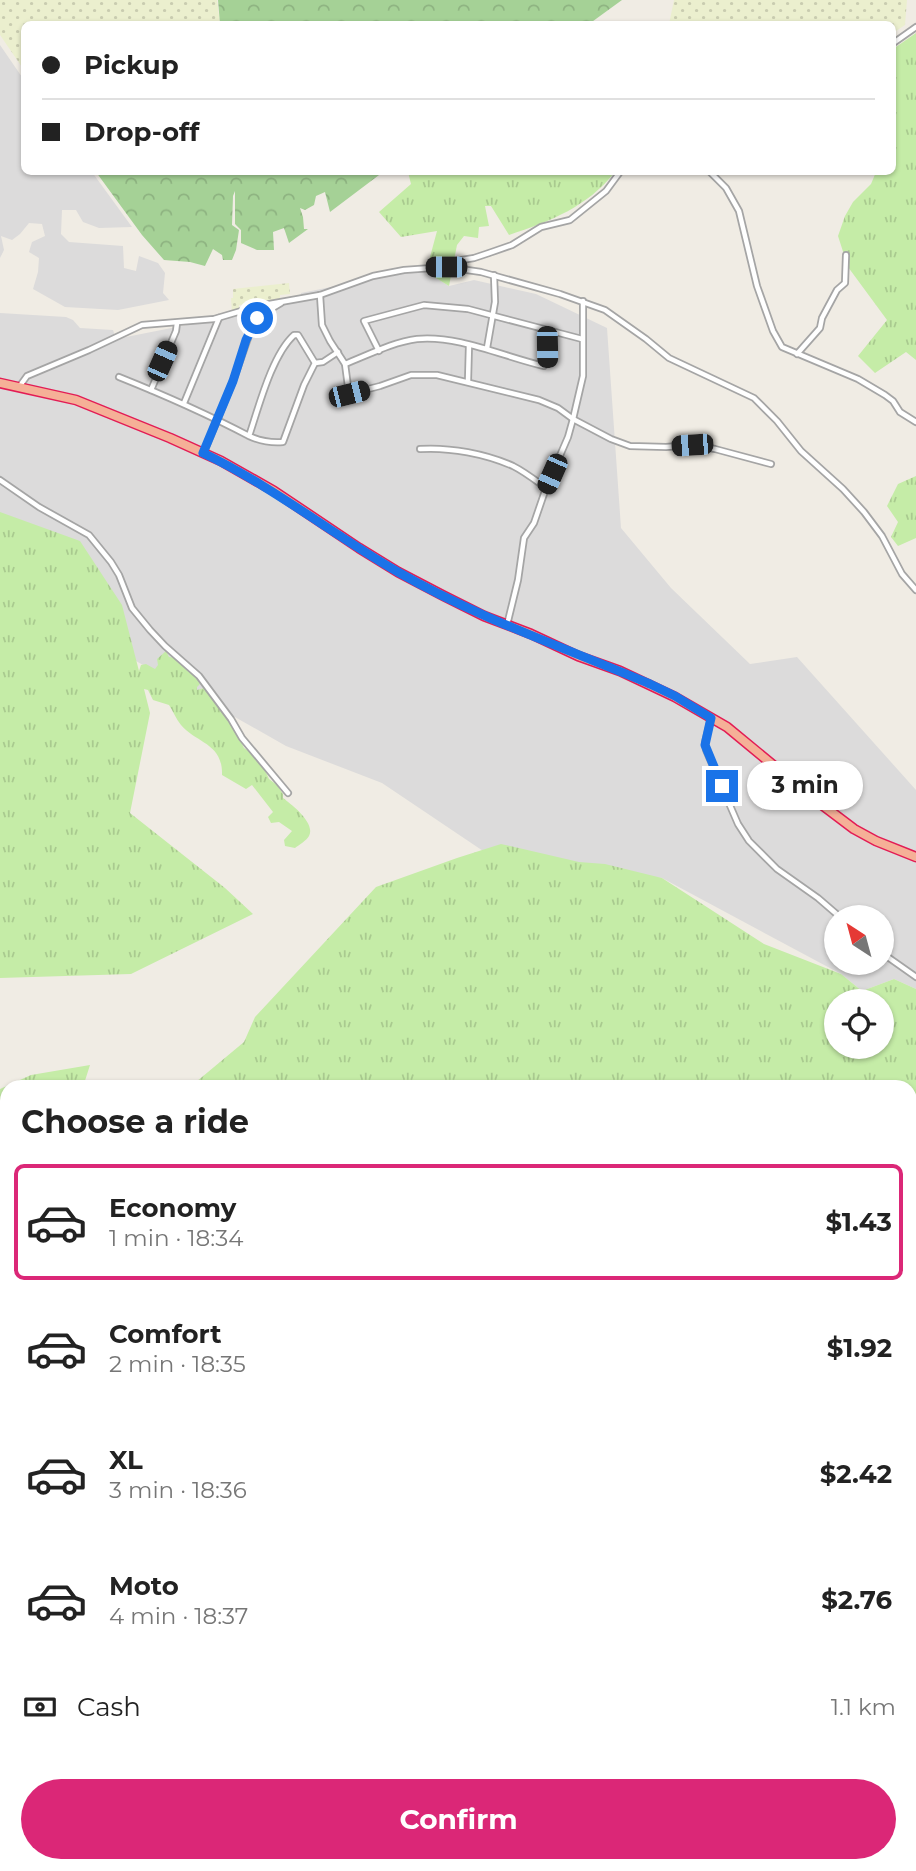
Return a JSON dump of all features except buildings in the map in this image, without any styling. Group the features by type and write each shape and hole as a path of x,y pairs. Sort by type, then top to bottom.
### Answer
{"highway":[{"path":"0,383 76,400 203,453 274,491 398,572 454,601 675,696 733,732 854,829 916,857"}],"street":[{"path":"896,41 916,27"},
{"path":"19,387 27,376 136,327 219,317 285,300 320,295 373,276 474,258 512,245 541,227 570,219 606,191 618,175"},
{"path":"713,175 726,188 739,211 757,286 772,331 782,347 871,386 893,401 900,412 916,422"},
{"path":"797,354 820,328 836,290 845,283 846,255"},
{"path":"429,267 463,269 494,275 583,301 613,315 669,358 754,398 801,451 843,489 863,512 882,536 902,574 916,590"},
{"path":"487,348 493,315 494,275"},
{"path":"320,295 322,325 345,364 349,394 380,387 411,374 437,374 539,400 611,439 630,446 692,445 771,464"},
{"path":"203,453 253,324 259,316 285,300"},
{"path":"507,625 518,580 524,538 534,523 573,419 583,376 583,301"},
{"path":"379,351 364,321 424,305 468,309 582,340"},
{"path":"184,403 219,317"},
{"path":"151,390 177,323"},
{"path":"345,364 420,339 487,348 544,366 547,362 547,331"},
{"path":"249,436 284,344 294,335 299,335 315,363"},
{"path":"468,382 469,345"},
{"path":"315,363 323,362 338,352"},
{"path":"120,377 184,403 249,436 272,443 283,442 315,363"},
{"path":"420,449 455,450 495,460 524,472 546,488"},
{"path":"0,480 89,535 119,575 132,608 157,638 199,676 242,738 288,793"},
{"path":"711,718 705,742 706,750 744,834 757,851 777,869 826,905"},
{"path":"894,961 916,977"}],"shaded area":[{"path":"0,45 21,76 21,175 94,175 132,227 99,228 83,222 76,210 62,210 61,234 69,242 123,246 124,268 136,271 139,256 158,263 165,273 163,293 169,300 118,310 65,307 33,289 39,258 29,252 32,242 45,236 42,224 29,223 12,240 1,236 4,250 0,258"},
{"path":"416,270 426,272 449,286 474,280 536,294 607,328 621,528 671,588 750,664 797,657 916,790 916,989 894,979 867,989 860,989 842,975 894,975 894,905 824,905 824,965 662,878 495,859 382,783 286,746 46,610 0,590 0,313 66,317 80,328 113,330 116,339 283,306 282,299"}],"green space":[{"path":"0,0 217,0 220,21 21,21 21,66 0,35"},
{"path":"218,0 622,0 593,21 220,21"},
{"path":"674,0 907,0 905,25 896,31 896,21 670,21"},
{"path":"916,33 916,360 906,352 875,373 858,356 887,320 848,267 838,236 853,202 871,184 875,175 896,175 896,47"},
{"path":"98,175 379,175 330,212 325,192 316,196 314,205 305,210 300,208 304,229 308,229 289,243 284,228 273,232 274,250 257,250 241,243 241,230 235,224 235,191 232,225 239,230 232,260 223,260 222,255 213,249 205,266 164,260"},
{"path":"409,175 612,175 580,204 509,235 491,206 485,206 489,226 479,227 478,238 464,236 457,245 449,286 426,272 437,231 401,237 379,212 411,184"},
{"path":"289,283 290,294 280,295 280,301 239,305 239,311 232,312 233,289"},
{"path":"916,476 916,538 898,546 891,537 898,522 887,506 898,484"},
{"path":"0,512 80,541 122,605 139,671 141,665 146,664 155,669 158,665 157,659 166,651 169,657 188,666 200,684 197,690 204,688 230,719 244,748 259,757 269,779 309,825 309,836 305,841 295,848 285,846 284,840 292,831 279,822 271,823 268,817 273,812 252,785 246,789 222,775 221,764 213,750 181,725 169,705 153,700 148,690 144,689 150,713 130,813 225,888 253,914 131,974 0,978"},
{"path":"501,844 662,878 764,944 824,967 824,975 842,975 860,989 824,989 824,1059 894,1059 894,989 867,989 894,979 916,989 916,1080 198,1080 244,1042 255,1017 376,887"},
{"path":"90,1065 85,1080 20,1080 31,1075"}],"route":[{"path":"257,318 203,453 274,491 359,548 424,586 484,616 650,684 711,718 705,745 722,786"}]}
